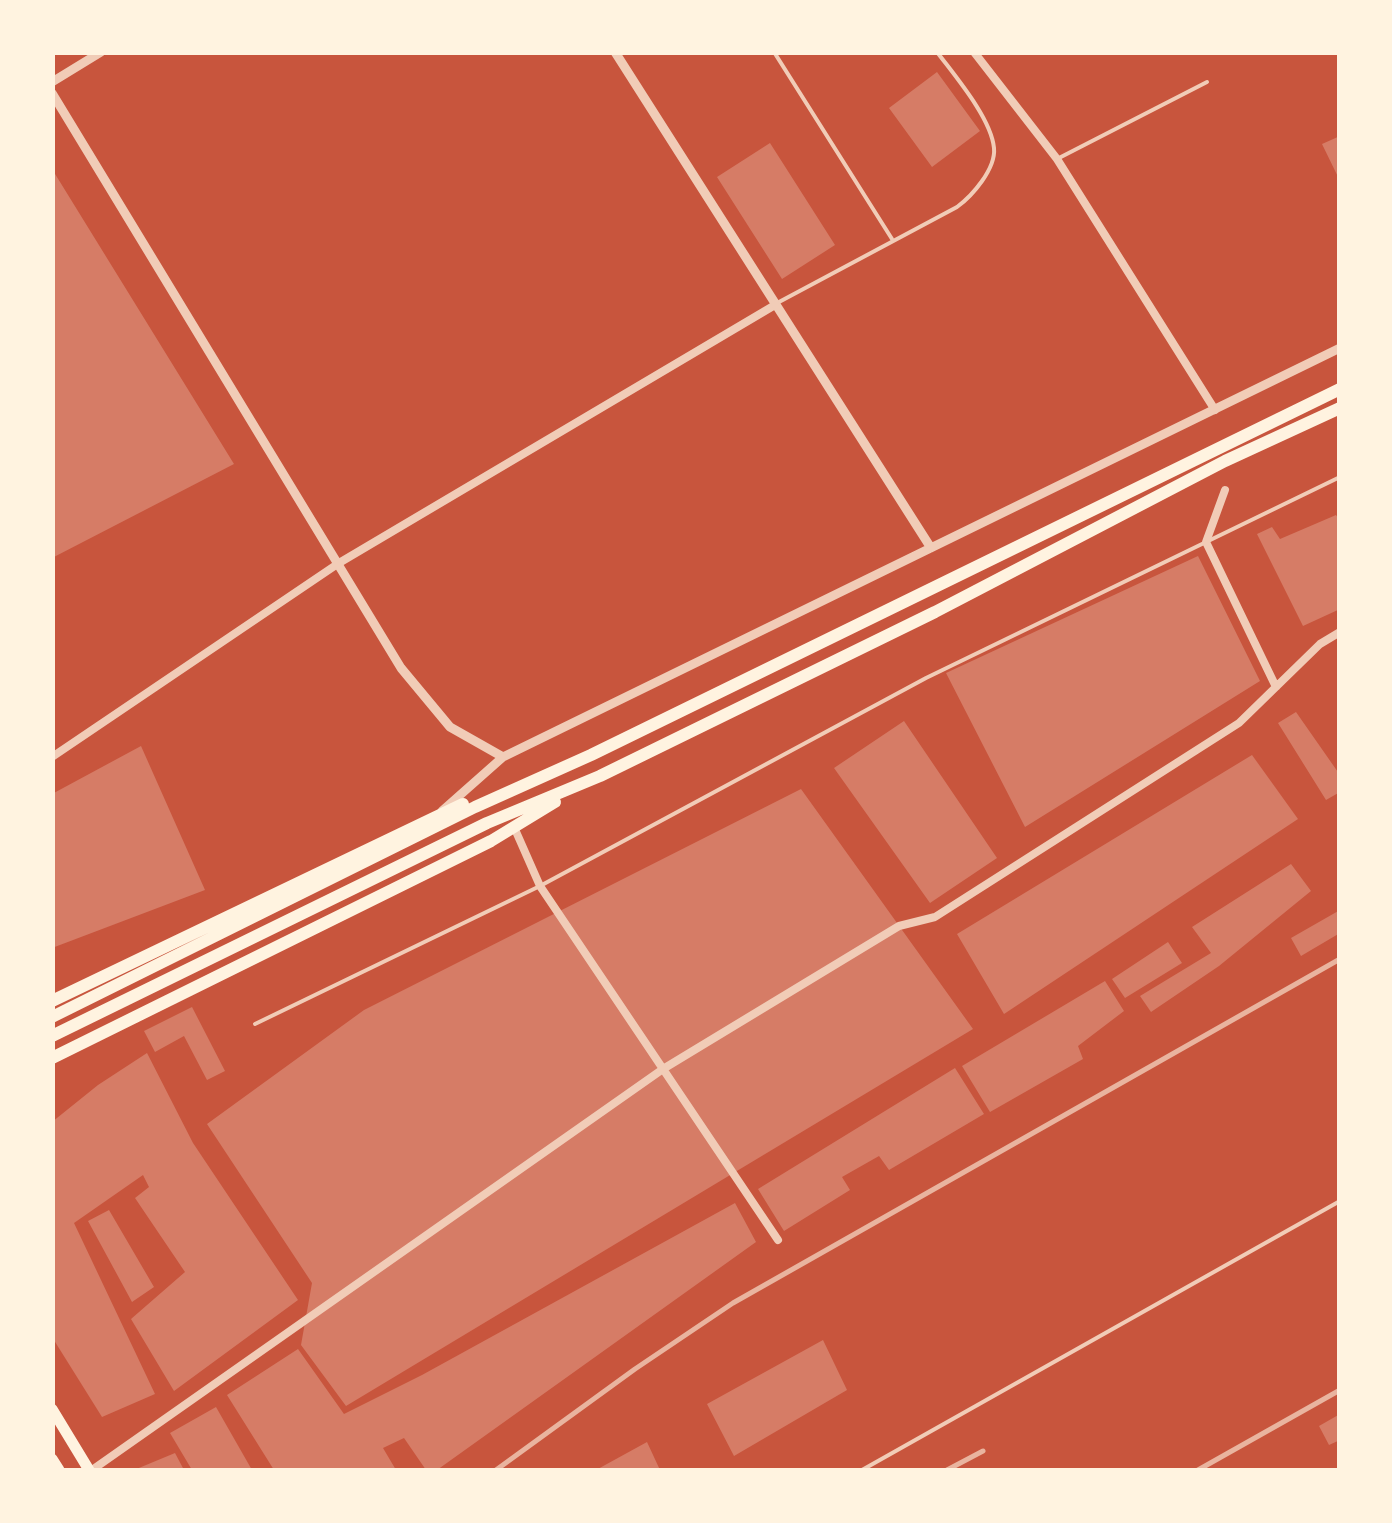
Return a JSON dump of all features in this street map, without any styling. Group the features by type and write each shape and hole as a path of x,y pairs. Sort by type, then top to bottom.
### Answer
{"highway":[{"path":"52,1017 476,806 592,755 1340,389"},
{"path":"52,1036 487,823 600,776 935,612 1225,461 1340,408"},
{"path":"52,1001 438,814 592,755"},
{"path":"52,1058 492,841 600,776"}],"main road":[{"path":"52,1409 90,1470"},
{"path":"52,1458 59,1470"}],"street":[{"path":"52,82 100,52"},
{"path":"616,52 932,548"},
{"path":"974,52 1058,159 1215,410"},
{"path":"52,93 401,668 450,727 503,757"},
{"path":"52,757 339,563 775,305"},
{"path":"438,814 503,757 1340,348"},
{"path":"1225,490 1206,542 1276,687"},
{"path":"90,1470 663,1068 899,926 935,917 1239,723 1320,644 1340,632"},
{"path":"514,826 540,886 778,1240"}],"lane":[{"path":"774,52 893,240"},
{"path":"775,305 969,198 990,166 994,148 982,118 937,52"},
{"path":"1058,159 1207,82"},
{"path":"254,1024 540,886 926,678 1340,477"},
{"path":"862,1470 1340,1201"}],"building":[{"path":"937,72 980,131 932,167 889,108"},
{"path":"1340,136 1340,181 1322,144"},
{"path":"770,143 835,245 782,279 717,177"},
{"path":"52,169 234,464 52,558"},
{"path":"1336,515 1340,521 1340,609 1303,626 1257,534 1272,527 1280,539"},
{"path":"1198,556 1260,681 1025,827 946,673"},
{"path":"1296,712 1340,775 1340,792 1326,800 1278,723"},
{"path":"904,721 997,858 930,903 834,768"},
{"path":"141,746 205,890 52,948 52,794"},
{"path":"1252,755 1298,819 1004,1014 957,934"},
{"path":"801,789 973,1029 346,1406 301,1345 312,1283 207,1124 364,1010"},
{"path":"1291,864 1311,891 1219,966 1151,1012 1140,996 1211,953 1192,927"},
{"path":"1340,910 1340,933 1301,956 1291,938"},
{"path":"1168,942 1182,963 1125,998 1112,979"},
{"path":"1105,981 1124,1011 1078,1046 1083,1059 990,1112 962,1066"},
{"path":"192,1007 225,1071 207,1080 184,1036 155,1052 144,1031"},
{"path":"147,1053 193,1143 298,1300 174,1391 131,1319 185,1272 135,1198 149,1187 143,1175 74,1223 155,1394 102,1417 52,1337 52,1122"},
{"path":"955,1068 984,1114 889,1170 879,1156 842,1177 850,1190 784,1231 758,1189"},
{"path":"735,1203 756,1242 437,1470 426,1470 404,1438 383,1448 396,1470 274,1470 227,1395 298,1349 344,1414"},
{"path":"109,1210 154,1287 132,1302 88,1221"},
{"path":"823,1340 847,1390 734,1456 707,1404"},
{"path":"216,1407 252,1470 192,1470 170,1433"},
{"path":"1340,1414 1340,1440 1329,1445 1319,1426"},
{"path":"647,1442 660,1470 596,1470"},
{"path":"175,1453 184,1470 134,1470"}],"railway":[{"path":"496,1470 733,1303 1340,959"},
{"path":"1198,1470 1340,1390"},
{"path":"947,1470 983,1451"}]}
